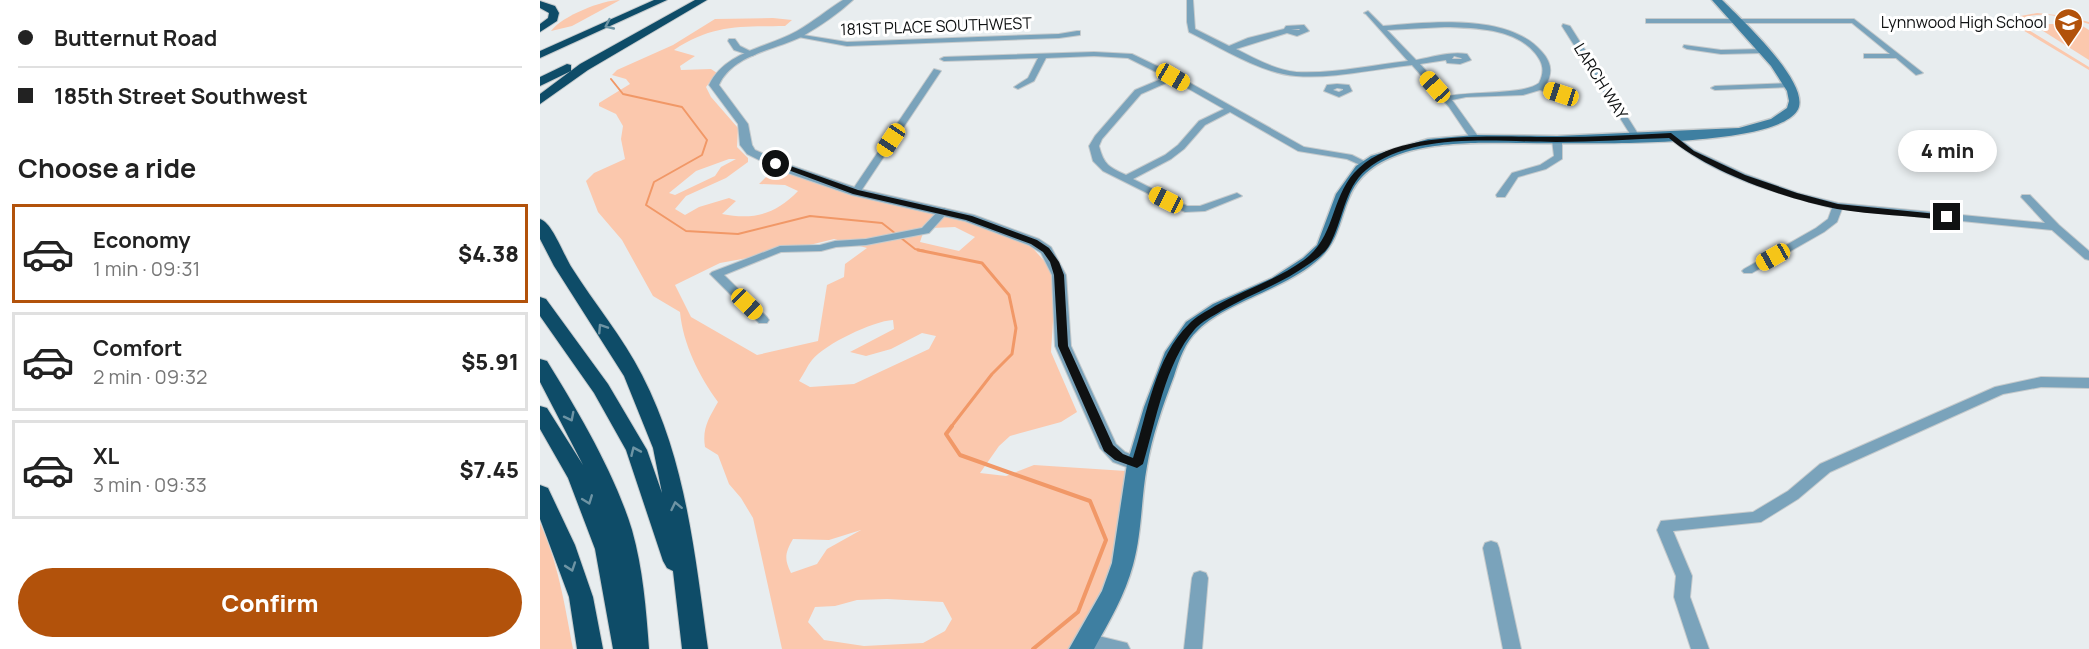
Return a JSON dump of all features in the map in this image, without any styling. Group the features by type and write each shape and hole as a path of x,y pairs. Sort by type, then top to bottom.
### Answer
{"highway":[{"path":"540,42 636,0"},
{"path":"540,55 662,0"},
{"path":"540,100 584,66 702,0"},
{"path":"540,4 551,8 554,13 553,19 540,29"},
{"path":"540,81 679,13"},
{"path":"540,224 562,266 633,375 663,448 678,514 694,638"},
{"path":"540,303 601,389 636,450 674,553 694,638"},
{"path":"540,366 564,406 593,463 620,530 633,598 636,649"},
{"path":"540,412 557,435 582,484 607,549 626,649"},
{"path":"540,494 563,545 581,597 590,649"}],"main road":[{"path":"1717,0 1763,51 1790,86"},
{"name":"LARCH WAY","path":"1083,645 1112,595 1123,563 1137,464 1165,372 1174,352 1192,326 1219,308 1277,281 1308,261 1324,247 1350,182 1367,165 1376,159 1428,143 1470,139 1557,140 1732,133 1776,122 1793,107 1795,99 1790,86"}],"street":[{"path":"849,0 797,36 752,54 730,66 714,82 719,96 735,111 743,124 746,145 751,152 783,167 856,192 944,211 1023,238 1046,250 1059,275 1063,346 1108,448 1119,457 1137,464"},
{"path":"1190,0 1192,11 1189,23 1192,30 1265,66 1295,74 1335,72 1447,58"},
{"path":"1368,13 1446,99 1460,118 1459,124 1470,139"},
{"path":"1649,21 1854,21 1919,73"},
{"name":"LARCH WAY","path":"1566,26 1636,136"},
{"path":"1382,28 1482,27 1510,32 1522,36 1540,53 1546,66 1547,77 1540,87 1523,93 1466,95 1446,99"},
{"path":"1510,32 1523,27"},
{"path":"1230,48 1251,40 1287,32"},
{"name":"181ST PLACE SOUTHWEST","path":"797,36 848,44 1059,36 1077,33"},
{"path":"732,40 737,48 752,54"},
{"path":"856,192 940,66 949,46"},
{"path":"1687,47 1721,52 1763,51"},
{"path":"940,66 1043,56 1120,54 1138,59 1173,77 1301,149 1349,157 1367,165"},
{"path":"1018,87 1031,79 1043,56"},
{"path":"1867,56 1897,56"},
{"path":"1335,72 1342,81 1337,86"},
{"path":"1173,77 1138,92 1094,146 1098,161 1106,169 1190,210 1200,209 1237,196"},
{"path":"1715,88 1790,86"},
{"path":"1540,87 1561,94"},
{"path":"1126,179 1168,157 1181,147 1202,123 1230,109"},
{"path":"1671,135 1691,152 1742,176 1794,195 1838,206 2055,227"},
{"path":"1501,195 1515,175 1543,167 1559,157 1557,140"},
{"path":"2026,197 2089,258"},
{"path":"1748,271 1820,230 1833,220 1838,206"},
{"path":"763,320 716,274 780,249 821,248 834,243 883,240 925,231 944,211"},
{"path":"1700,649 1683,597 1684,576 1665,530 1666,525 1756,518 1793,495 1825,468 2000,390 2041,382 2089,383"},
{"path":"1491,548 1512,649"},
{"path":"1193,649 1200,578"},
{"path":"1083,645 1121,649"}],"shaded area":[{"path":"620,0 572,26 551,31 556,25 583,10"},
{"path":"2037,13 2065,16 2089,22 2089,24 2063,17 2033,15 2021,22 2027,29 2089,67 2089,70 2021,29 2014,21 2015,17"},
{"path":"715,19 792,20 785,26 740,27 714,31 701,35 674,50 695,56 680,66 681,70 711,69 717,73 706,87 711,97 738,128 737,147 748,158 748,162 726,178 686,196 675,209 685,215 699,207 729,198 736,201 722,214 754,216 763,214 781,206 798,191 785,185 759,184 768,175 782,170 964,220 1029,244 1056,274 1051,352 1077,412 1061,422 1010,436 999,446 980,473 1006,476 1034,465 1126,471 1112,564 1100,595 1069,649 782,649 753,518 729,484 718,455 705,447 705,429 718,402 693,359 680,312 653,296 622,240 598,212 586,181 594,173 625,159 621,139 623,126 616,114 599,106 599,103 630,84 626,79 612,75 617,70 673,45","holes":["729,159 736,159 721,167 715,176 675,195 669,193 696,171","955,227 975,237 959,251 920,242 923,233 932,228","834,239 867,248 845,264 844,277 827,285 818,341 757,355 691,317 675,285 720,263","893,320 894,329 850,352 866,356 891,349 922,333 936,336 929,349 854,384 810,387 799,381 812,360 827,347 862,329","861,530 827,549 817,564 791,573 786,556 793,539 829,540","857,600 943,602 952,619 945,631 923,643 864,646 824,640 808,622 815,607 835,606"]},
{"path":"2032,24 2079,24 2089,30 2089,60"},
{"path":"540,523 556,569 573,649 540,649"}],"waterway":[{"path":"611,79 623,94 682,107 707,140 702,155 654,182 646,205 686,231 738,234 810,216 882,223 915,249 925,251"},
{"path":"918,250 982,263 1009,295 1016,328 1012,354 992,374 951,427"},
{"path":"952,426 946,434 960,455 1090,501 1106,540 1078,612 1033,649"}],"place":[{"name":"Lynnwood High School","path":"2068,48"}],"route":[{"path":"776,164 856,192 969,218 1034,242 1046,250 1059,275 1063,346 1088,406 1108,448 1119,457 1137,464 1165,372 1174,352 1192,326 1219,308 1277,281 1308,261 1324,247 1350,182 1376,159 1398,151 1428,143 1475,139 1557,140 1671,135 1691,152 1742,176 1794,195 1838,206 1947,217"}]}
